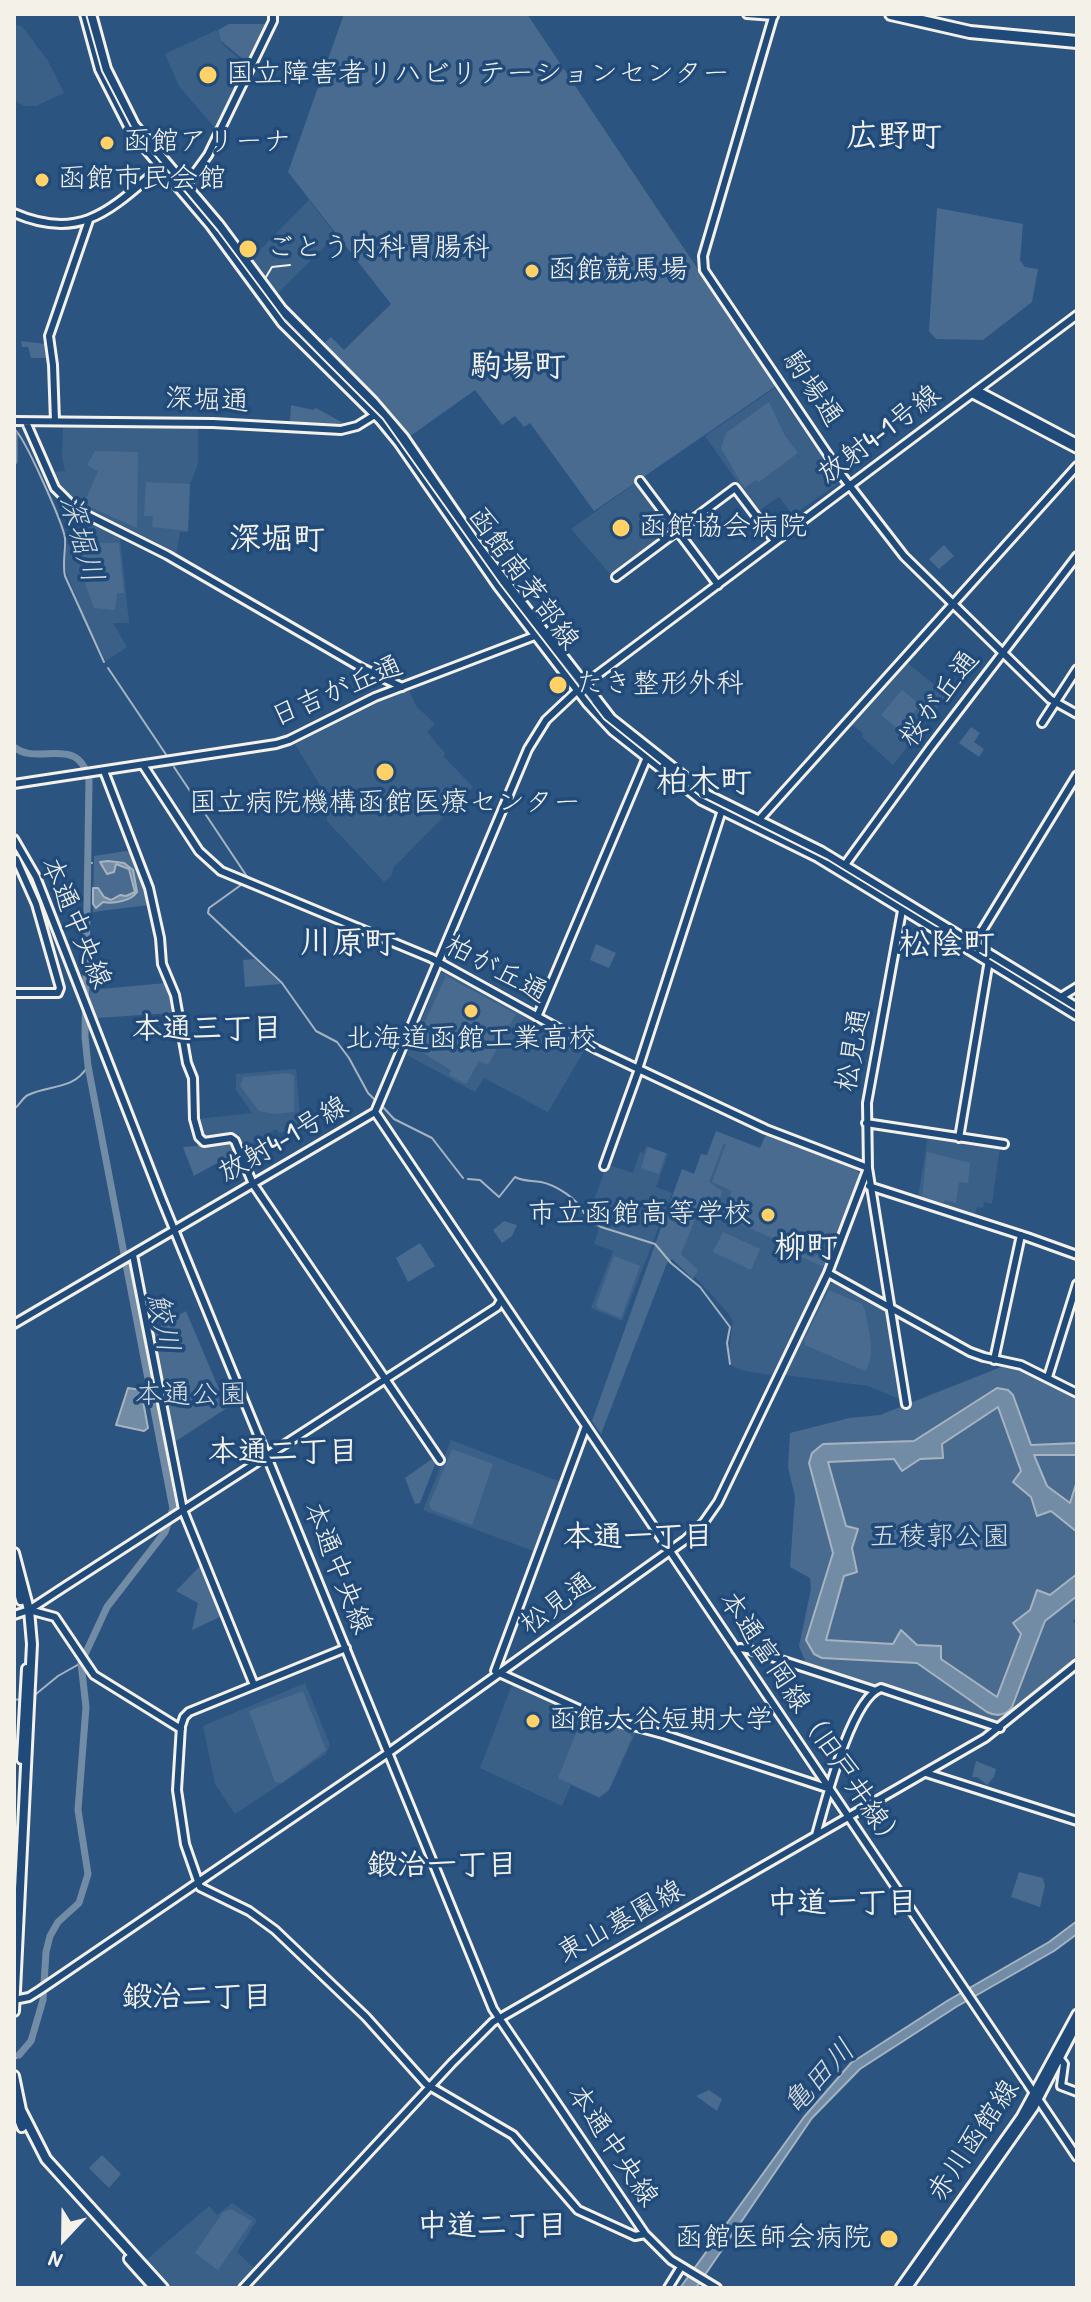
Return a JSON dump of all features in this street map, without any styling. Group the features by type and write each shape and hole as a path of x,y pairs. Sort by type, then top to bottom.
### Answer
{"highway":[{"path":"891,14 970,32 1077,42"}],"main road":[{"name":"函館南茅部線","path":"85,14 100,69 125,121 183,188 283,323 378,413 471,548 540,634 605,723 649,754 698,797 844,868 1077,1015"},
{"name":"函館南茅部線","path":"91,14 106,69 131,121 164,165"},
{"name":"函館南茅部線","path":"1057,1000 1077,1008"},
{"path":"14,1553 26,1611 32,1677 14,2011"},
{"path":"14,1572 26,1611 27,1661 14,1908"},
{"name":"赤川函館線","path":"907,2288 1037,2096 1077,2014"},
{"name":"赤川函館線","path":"1058,2055 1077,2024"},
{"path":"14,2076 21,2110 46,2159 163,2288"},
{"name":"赤川函館線","path":"900,2288 1037,2096"},
{"path":"14,2106 24,2132 50,2171 155,2288"}],"street":[{"path":"183,188 208,155 273,21 273,14"},
{"path":"747,14 774,15"},
{"name":"駒場通","path":"774,15 703,265 850,486 904,556 1002,654 1057,703 1077,714"},
{"path":"14,213 49,223 89,220 107,212 164,165"},
{"path":"55,421 49,336 89,220"},
{"name":"放射4-1号線","path":"14,1324 253,1184 378,1106 528,749 546,720 581,688 1077,315"},
{"path":"974,392 1077,446"},
{"name":"深堀通","path":"19,422 223,423 341,430 357,426 378,413"},
{"path":"19,422 52,482 77,510 167,555 362,668 402,687"},
{"path":"756,823 1077,466"},
{"path":"640,481 718,585"},
{"path":"616,577 735,488 775,541"},
{"name":"桜が丘通","path":"844,868 1077,556"},
{"name":"日吉が丘通","path":"14,784 231,753 289,740 375,697 540,634"},
{"path":"1042,723 1077,669"},
{"path":"537,1017 649,754"},
{"name":"柏が丘通","path":"143,765 199,851 216,867 439,962 638,1069 766,1129 868,1168"},
{"path":"104,771 149,888 160,938 162,964 175,995 187,1063 193,1078 194,1119 199,1137 204,1142 234,1140 253,1184 440,1460"},
{"path":"971,947 1077,775"},
{"path":"604,1166 723,807"},
{"name":"本通中央線","path":"14,839 62,944 498,2018 657,2249 717,2288"},
{"path":"14,993 58,993 60,988 36,904 15,859 25,858"},
{"name":"松見通","path":"14,2000 40,1990 388,1753 693,1534 712,1513 828,1273 866,1185 867,1103 904,905"},
{"path":"959,1138 989,958"},
{"path":"1057,1000 1077,987"},
{"name":"本通富岡線（旧戸井線）","path":"378,1106 501,1300 1077,2157"},
{"path":"866,1123 1004,1144"},
{"path":"906,1404 866,1185 1077,1255"},
{"path":"994,1360 1021,1235"},
{"path":"131,1256 180,1512 254,1685"},
{"path":"828,1273 970,1352 1021,1365 1077,1393"},
{"path":"1048,1377 1077,1284"},
{"path":"14,1615 26,1611 385,1380 497,1307 501,1300"},
{"path":"586,1426 495,1671 592,1715 663,1734 830,1789"},
{"path":"26,1611 55,1617 94,1675 181,1729"},
{"path":"346,1648 187,1713 181,1729 177,1790 185,1844 198,1883 251,1912 287,1941 366,2017 429,2087 513,2135 578,2210 635,2236 645,2234"},
{"path":"736,1650 747,1649 873,1690 881,1688 1000,1728"},
{"name":"東山墓園線","path":"243,2288 478,2035 498,2018 1000,1728 1077,1664"},
{"path":"816,1835 853,1720 873,1690"},
{"path":"926,1773 1077,1821"},
{"path":"1058,2055 1064,2068 1061,2086 1077,2092"},
{"path":"668,2288 681,2267"}],"shaded area":[{"path":"14,25 22,26 48,61 64,93 36,106 17,102 14,93"},
{"name":"国立障害者リハビリテーションセンター","path":"217,30 222,44 247,65 216,129 179,86 165,54"},
{"path":"309,200 336,235 276,295 250,260"},
{"path":"775,388 840,482 793,515 779,497 758,511 705,436"},
{"path":"63,427 198,427 198,464 190,484 188,532 180,532 176,555 92,513 65,493 52,472 65,471"},
{"name":"函館協会病院","path":"637,482 669,527 669,534 612,576 571,529"},
{"path":"89,522 120,538 129,623 113,623 127,647 106,661 87,624 64,566 67,544 80,548"},
{"path":"905,661 947,695 893,765 851,723"},
{"name":"国立病院機構函館医療センター","path":"409,690 416,706 435,724 427,732 445,753 444,757 473,787 394,867 391,876 384,882 327,821 323,790 295,744 368,706"},
{"path":"100,862 124,863 133,870 137,892 127,900 103,902 96,908 93,888 98,888 104,897 111,900 135,892 129,869 116,864 114,872 107,874"},
{"name":"北海道函館工業高校","path":"446,971 585,1049 548,1112 484,1078 475,1092 407,1055 440,974"},
{"path":"296,1069 301,1129 279,1133 276,1129 244,1148 234,1135 202,1136 198,1119 252,1113 236,1090 236,1074"},
{"name":"市立函館高等学校","path":"723,1137 760,1150 860,1175 824,1269 772,1375 732,1366 729,1351 733,1322 675,1255"},
{"path":"928,1137 1000,1147 992,1204 984,1202 983,1208 977,1207 974,1217 918,1197"},
{"path":"646,1146 668,1154 656,1187 672,1193 622,1321 591,1308 613,1251 594,1244 599,1229 586,1221 606,1168 609,1165 633,1173 640,1152 644,1153"},
{"path":"835,1283 885,1311 890,1317 904,1401 868,1386 785,1375 829,1284"},
{"path":"128,1388 141,1390 148,1428 144,1431 116,1425"},
{"path":"997,1388 1008,1390 1013,1395 1031,1445 1077,1443 1077,1455 1034,1455 1047,1486 1070,1503 1077,1481 1077,1532 1051,1511 1037,1516 1031,1497 1013,1482 1021,1471 998,1407 942,1444 943,1458 920,1459 902,1471 894,1459 828,1462 846,1526 858,1529 852,1548 857,1572 844,1576 826,1640 893,1644 901,1630 917,1645 941,1646 941,1659 997,1697 1021,1634 1013,1623 1030,1610 1037,1590 1050,1595 1077,1574 1077,1596 1045,1621 1012,1707 1004,1714 997,1715 987,1712 917,1663 822,1658 814,1654 806,1640 833,1553 809,1463 812,1453 823,1444 914,1441"},
{"path":"451,1440 561,1482 536,1552 423,1510"},
{"path":"305,1683 330,1745 326,1754 235,1814 215,1784 203,1726"},
{"path":"512,1685 584,1715 636,1732 609,1790 599,1798 571,1785 562,1806 480,1768"},
{"path":"1077,1921 1077,1934 1054,1951 956,2007 860,2069 812,2118 696,2288 680,2288 804,2117 851,2063 947,2001 1049,1942"},
{"path":"232,2203 257,2220 237,2252 254,2268 236,2288 170,2288 145,2261 209,2206 217,2215"}],"green space":[{"name":"函館競馬場","path":"344,14 527,14 776,386 594,511 530,423 524,427 515,416 502,425 475,390 409,437 389,410 321,346 331,337 344,350 391,304 288,172"},
{"path":"229,24 268,26 249,64 221,41 218,30"},
{"path":"937,208 1023,224 1020,260 1025,267 1038,269 1032,302 983,340 936,339 929,331"},
{"path":"21,341 46,344 50,358 31,358 28,347 22,347"},
{"path":"769,402 785,436 798,453 759,482 756,480 744,488 721,448 726,433"},
{"path":"291,405 316,408 345,424 290,422"},
{"path":"95,451 138,452 137,528 88,506 86,499 98,471 87,465"},
{"path":"146,482 190,484 188,531 152,527 153,516 144,516"},
{"path":"88,543 119,543 124,593 117,593 115,610 94,608 85,583 91,581 82,557"},
{"path":"944,545 954,556 939,569 929,559"},
{"path":"902,690 920,705 899,730 881,715"},
{"path":"971,727 980,733 974,742 984,749 979,757 959,743"},
{"path":"130,852 149,905 93,912 94,856"},
{"path":"596,944 616,953 609,968 590,960"},
{"path":"254,959 281,984 245,987 243,960"},
{"path":"446,976 516,1014 488,1065 479,1061 466,1084 449,1075 451,1070 418,1050 419,1035"},
{"path":"166,983 171,994 172,1013 97,1018 90,1000 90,990"},
{"path":"289,1073 294,1076 294,1112 274,1114 259,1111 240,1086 244,1077"},
{"path":"716,1131 760,1148 766,1134 857,1170 860,1175 821,1266 779,1246 780,1243 813,1258 821,1252 834,1220 820,1252 813,1256 722,1216 732,1191 712,1182 724,1143 709,1182 722,1191 712,1225 696,1217 681,1254 698,1270 693,1279 672,1259 667,1263 601,1434 592,1421 682,1169 694,1174 701,1154 707,1155"},
{"path":"231,1142 235,1153 194,1176 183,1147"},
{"path":"648,1147 666,1153 659,1174 641,1168"},
{"path":"927,1152 970,1163 968,1183 959,1182 956,1203 945,1200 943,1203 922,1196"},
{"path":"504,1221 517,1225 512,1236 502,1243 493,1230"},
{"path":"723,1232 760,1249 751,1270 713,1252"},
{"path":"420,1243 435,1266 408,1282 396,1258"},
{"path":"614,1256 640,1266 621,1318 596,1305"},
{"path":"829,1290 862,1304 865,1310 871,1350 865,1371 805,1345 804,1340"},
{"name":"本通公園","path":"186,1311 227,1408 173,1443 150,1332"},
{"name":"五稜郭公園","path":"1001,1367 1019,1370 1077,1399 1077,1617 1073,1621 1077,1626 1077,1659 1000,1724 881,1683 869,1686 807,1666 799,1646 811,1589 810,1578 790,1567 795,1497 788,1467 790,1433 849,1418 880,1415"},
{"path":"452,1449 493,1464 472,1525 432,1510 429,1505"},
{"path":"432,1459 436,1462 420,1503 415,1504 405,1478"},
{"path":"200,1566 222,1616 192,1630 198,1603 176,1591"},
{"path":"303,1691 326,1750 282,1783 275,1782 249,1711"},
{"path":"583,1716 629,1732 632,1737 609,1790 599,1797 558,1778"},
{"path":"976,1761 996,1769 987,1785 972,1777"},
{"path":"1019,1872 1043,1878 1045,1886 1040,1907 1011,1897"},
{"path":"709,2090 722,2099 717,2111 696,2096"},
{"path":"102,2155 121,2174 109,2188 89,2168"},
{"path":"231,2209 252,2221 218,2270 195,2253 223,2212"}],"waterway":[{"name":"深堀川","path":"14,429 34,462 58,516 65,538 65,576 104,662"},
{"name":"鮫川","path":"14,434 14,461"},
{"name":"深堀川","path":"108,668 167,756"},
{"name":"鮫川","path":"14,747 34,754 67,754 84,766 89,780 85,1037 88,1066 173,1509 165,1532 107,1607 81,1663 86,1707 78,1810 88,1874 79,1903 58,1922 50,1936 43,2000 31,2041 19,2055"},
{"path":"174,767 248,878"},
{"name":"鮫川","path":"87,862 92,863"},
{"path":"241,885 209,908 208,913 282,983 316,1031 337,1042 368,1093 377,1102"},
{"path":"14,1109 28,1095 75,1080 88,1066"},
{"path":"382,1106 394,1119 432,1138 463,1178"},
{"path":"468,1179 480,1180 499,1197 515,1177 537,1181 560,1189 584,1213"},
{"path":"587,1219 601,1227 655,1244 671,1263 700,1287 730,1327 727,1343 730,1364"},
{"path":"36,1694 81,1663"},
{"path":"14,1700 21,1699"},
{"name":"鮫川","path":"14,2060 19,2055"}],"tram line":[{"path":"86,14 102,71 131,127 218,231 285,321 383,419 500,584 604,719 700,796 828,860 1077,1012"},
{"path":"266,277 272,267 290,265"}],"place":[{"name":"国立障害者リハビリテーションセンター","path":"208,75"},
{"name":"函館アリーナ","path":"107,143"},
{"name":"函館市民会館","path":"42,180"},
{"name":"ごとう内科胃腸科","path":"248,249"},
{"name":"函館競馬場","path":"532,271"},
{"name":"函館協会病院","path":"621,528"},
{"name":"たき整形外科","path":"558,685"},
{"name":"国立病院機構函館医療センター","path":"385,772"},
{"name":"北海道函館工業高校","path":"471,1011"},
{"name":"市立函館高等学校","path":"768,1215"},
{"name":"函館大谷短期大学","path":"533,1721"},
{"name":"函館医師会病院","path":"889,2239"}],"district":[{"name":"広野町","path":"894,137"},
{"name":"駒場町","path":"518,367"},
{"name":"深堀町","path":"277,540"},
{"name":"柏木町","path":"704,783"},
{"name":"川原町","path":"348,944"},
{"name":"松陰町","path":"947,945"},
{"name":"本通三丁目","path":"207,1030"},
{"name":"柳町","path":"806,1248"},
{"name":"本通二丁目","path":"283,1453"},
{"name":"本通一丁目","path":"638,1538"},
{"name":"鍛治一丁目","path":"442,1866"},
{"name":"中道一丁目","path":"842,1904"},
{"name":"鍛治二丁目","path":"197,1998"},
{"name":"中道二丁目","path":"492,2227"}],"water label":[{"name":"亀田川","path":"820,2078"}]}
